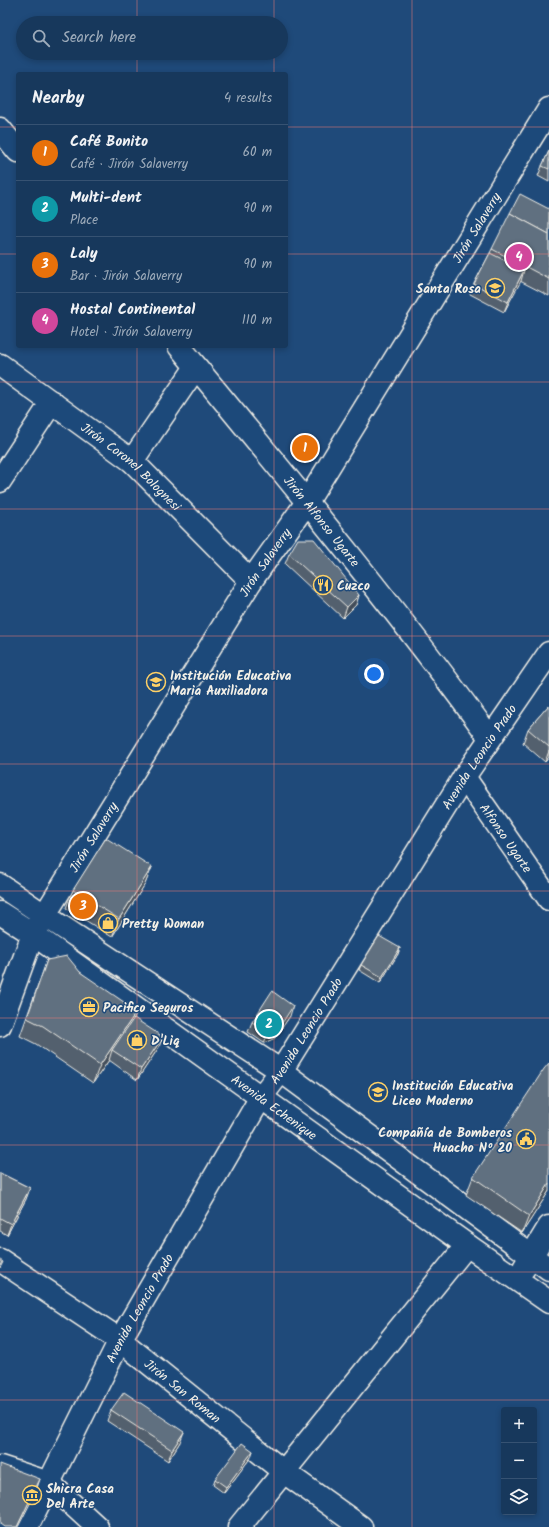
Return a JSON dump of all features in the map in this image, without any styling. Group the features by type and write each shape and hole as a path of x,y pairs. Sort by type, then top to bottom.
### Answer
{"street":[{"name":"Jirón Salaverry","path":"0,1024 33,934 44,915 251,581 307,502 549,109"},
{"path":"0,129 16,149"},
{"name":"Jirón Alfonso Ugarte","path":"181,348 307,502 418,642 490,738"},
{"name":"Jirón Coronel Bolognesi","path":"0,364 132,461 251,581"},
{"path":"132,461 196,367"},
{"path":"0,481 52,402"},
{"name":"Avenida Leoncio Prado","path":"27,1527 120,1340 261,1097 281,1071 464,776 549,652"},
{"name":"Alfonso Ugarte","path":"464,776 549,899"},
{"path":"0,885 281,1071 549,1269"},
{"name":"Avenida Echenique","path":"0,913 33,934 467,1245 517,1278 549,1302"},
{"path":"517,1278 549,1227"},
{"path":"239,1527 467,1245"},
{"name":"Jirón San Roman","path":"0,1260 120,1340 284,1472 361,1527"},
{"path":"0,1467 49,1483 97,1527"}],"building":[{"path":"549,151 549,169 542,166"},
{"path":"520,194 549,209 549,234 510,213"},
{"path":"510,213 549,234 549,279 492,249"},
{"name":"Santa Rosa","path":"490,253 524,270 508,302 474,284"},
{"path":"298,539 314,539 359,595 347,607 289,554"},
{"path":"549,705 549,747 528,729"},
{"path":"106,838 152,867 119,919 73,890"},
{"path":"379,936 400,948 382,977 361,965"},
{"path":"67,956 80,972 137,1011 100,1065 43,1026 27,1018 47,960"},
{"path":"272,991 293,1006 279,1028 268,1033 252,1022"},
{"path":"134,1018 163,1037 141,1069 112,1050"},
{"name":"Compañía de Bomberos Huacho Nº 20","path":"549,1063 549,1184 529,1216 473,1177"},
{"path":"0,1173 30,1188 11,1224 0,1218"},
{"path":"0,1260 3,1262 0,1268"},
{"path":"124,1392 184,1432 172,1450 111,1410"},
{"path":"242,1443 253,1451 226,1487 215,1479"},
{"path":"0,1464 40,1479 17,1527 4,1527 0,1524"}],"place":[{"name":"Hostal Continental","path":"519,257"},
{"name":"Santa Rosa","path":"495,288"},
{"name":"Café Bonito","path":"305,448"},
{"name":"Cuzco","path":"323,585"},
{"name":"Institución Educativa Maria Auxiliadora","path":"156,682"},
{"name":"Laly","path":"83,906"},
{"name":"Pretty Woman","path":"108,923"},
{"name":"Pacifico Seguros","path":"89,1007"},
{"name":"Multi-dent","path":"269,1024"},
{"name":"D'Liq","path":"137,1040"},
{"name":"Institución Educativa Liceo Moderno","path":"378,1092"},
{"name":"Compañía de Bomberos Huacho Nº 20","path":"526,1139"},
{"name":"Shicra Casa Del Arte","path":"32,1495"}]}
